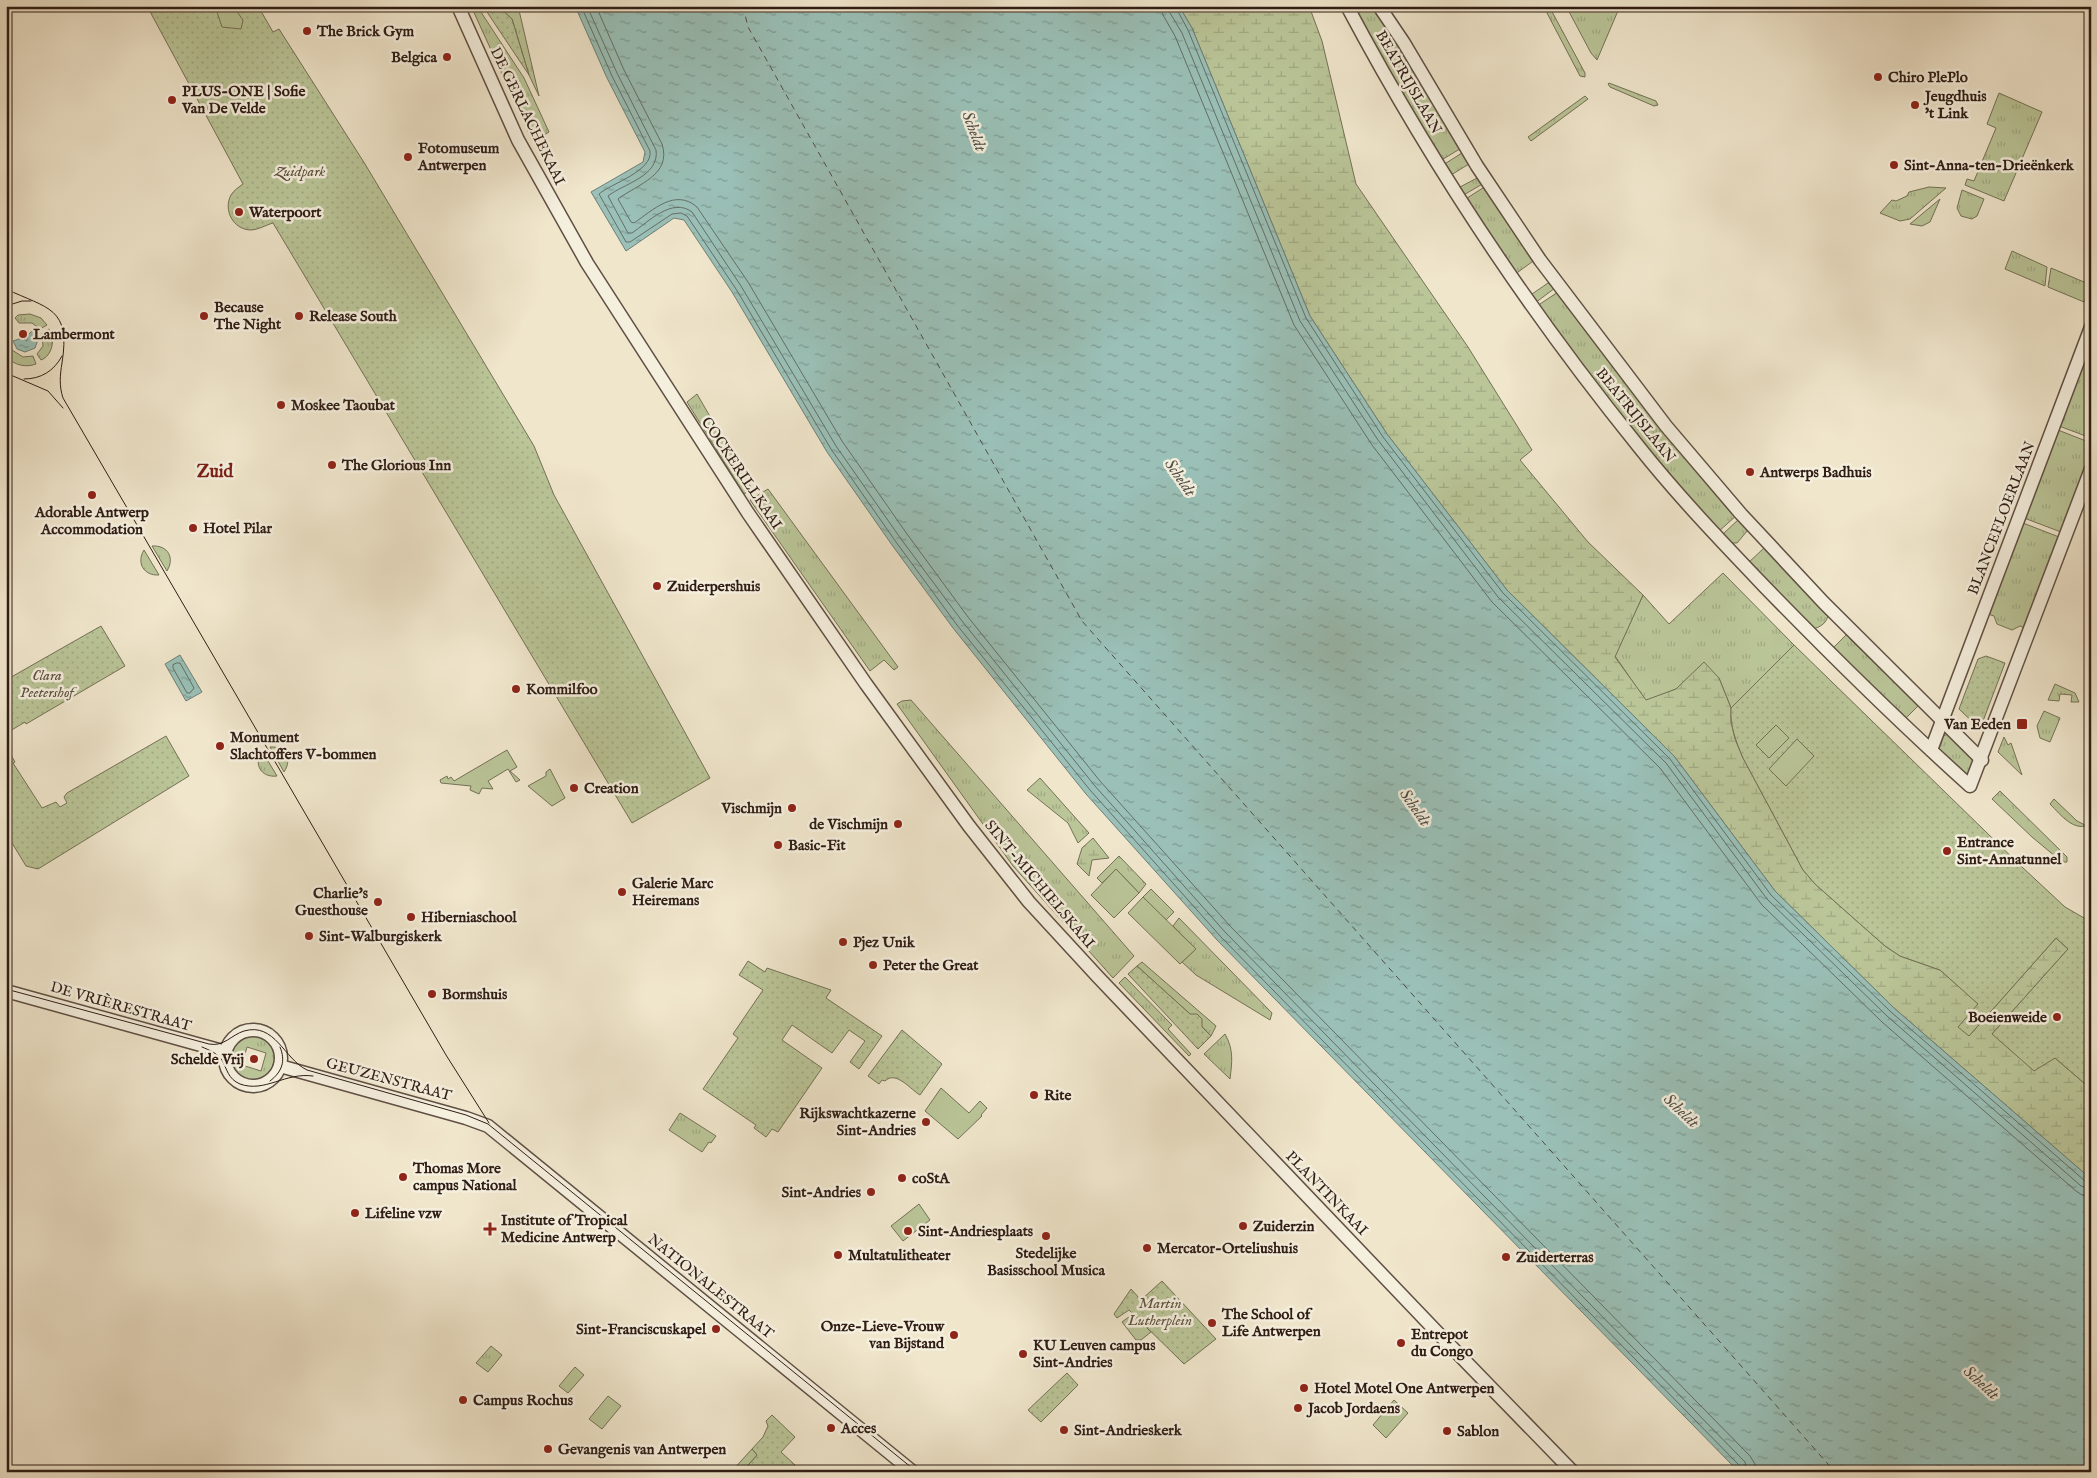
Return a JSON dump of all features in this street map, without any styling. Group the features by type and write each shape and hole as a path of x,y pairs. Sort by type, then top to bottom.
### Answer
{"street":[{"name":"DE GERLACHEKAAI","path":"458,6 518,140 587,263"},
{"name":"BEATRIJSLAAN","path":"1347,6 1396,95 1460,200 1533,306 1634,441 1750,571 1827,650 1970,786 1982,760 1824,603 1741,514 1666,426 1540,260 1477,166 1404,43 1379,6"},
{"name":"COCKERILLKAAI","path":"587,263 748,513 875,698"},
{"name":"BLANCEFLOERLAAN","path":"1931,750 2091,327"},
{"path":"1982,760 2091,468"},
{"name":"SINT-MICHIELSKAAI","path":"875,698 969,826 1029,902 1195,1078"},
{"name":"DE VRIÈRESTRAAT","path":"6,991 226,1052"},
{"path":"253,1029 271,1036 279,1046 280,1066 275,1075 267,1082 254,1085 245,1084 236,1079 230,1072 226,1062 226,1052 235,1037 253,1029"},
{"name":"GEUZENSTRAAT","path":"280,1066 466,1118 488,1126"},
{"name":"PLANTINKAAI","path":"1195,1078 1435,1330 1574,1472"},
{"name":"NATIONALESTRAAT","path":"488,1126 913,1472"}],"green space":[{"name":"Zuidpark","path":"147,6 258,6 273,32 279,29 365,164 534,446 554,495 710,778 632,823 273,223 250,230 239,226 231,218 228,207 231,195 243,184"},
{"path":"215,6 233,6 243,20 241,29 222,27"},
{"path":"471,6 477,6 524,78 549,132 533,142"},
{"path":"483,6 498,6 512,19 529,75"},
{"path":"498,6 518,6 539,96 529,75 512,19"},
{"path":"1179,6 1309,6 1322,41 1356,184 1468,347 1532,450 1520,460 1588,542 1643,595 1615,657 1646,700 1676,689 1704,662 1719,678 1731,708 1731,722 1735,739 1743,758 1803,870 1815,884 1885,946 1900,956 1940,970 1979,1004 1969,1036 2056,938 2068,949 1992,1034 2055,1058 2091,1089 2091,1179 1894,1008 1775,891 1674,756 1507,590 1387,434 1310,316 1192,28"},
{"path":"1370,6 1375,6 1463,147 1440,161 1356,14"},
{"path":"1566,6 1620,6 1597,60 1591,53"},
{"path":"1550,8 1585,73 1585,77 1580,76 1547,13 1546,10"},
{"path":"1609,83 1656,101 1658,105 1654,106 1610,87"},
{"path":"1999,93 2042,112 2004,201 1965,185 1967,179 1974,181 1996,128 1987,124"},
{"path":"1585,96 1588,99 1531,141 1528,137"},
{"path":"1465,151 1469,164 1451,175 1443,165"},
{"path":"1479,177 1484,183 1462,196 1459,191 1460,187"},
{"path":"1486,186 1536,259 1514,275 1464,200"},
{"path":"1929,187 1946,188 1910,219 1900,221 1880,213 1892,200 1896,201 1907,196 1909,192"},
{"path":"1962,190 1984,199 1977,216 1972,219 1961,216 1957,208"},
{"path":"1940,199 1930,222 1922,226 1910,224"},
{"path":"2012,251 2047,267 2045,286 2005,269"},
{"path":"2051,268 2091,285 2084,302 2048,287"},
{"path":"1548,283 1555,288 1535,303 1531,297 1532,294"},
{"path":"1558,292 1737,515 1718,532 1643,444 1537,306"},
{"path":"30,314 41,318 47,325 40,329 32,323 19,323 15,318 18,315"},
{"path":"49,329 52,347 48,355 41,360 37,354 43,346 42,333"},
{"path":"2091,344 2091,438 2059,426"},
{"path":"12,350 23,357 33,356 36,364 24,366 13,362 6,357 6,354"},
{"path":"697,394 752,489 744,494 687,402"},
{"path":"2058,430 2091,443 2091,454 2061,532 2024,518"},
{"path":"768,489 898,667 894,670 884,660 870,671 750,500"},
{"path":"1740,518 1748,530 1737,543 1730,543 1722,535"},
{"path":"2023,523 2059,537 2025,628 2020,626 2012,630 1997,624 1994,616 1988,614"},
{"path":"152,546 158,546 168,553 170,561 167,571"},
{"path":"1764,548 1828,614 1827,620 1823,624 1812,629 1747,564"},
{"path":"144,550 159,575 149,573 143,568 141,560"},
{"path":"1723,573 1794,645 1731,708 1719,678 1704,663 1676,689 1646,701 1615,656 1643,595 1669,624"},
{"name":"Clara Peetershof","path":"101,626 125,666 26,724 25,722 6,735 6,680"},
{"path":"1848,633 1852,637 1850,639 1916,703 1918,701 1920,704 1905,719 1831,650"},
{"path":"1794,645 2022,867 2065,907 2091,922 2091,1089 2055,1058 2034,1071 1992,1034 2068,949 2056,938 1969,1036 1958,1027 1978,1004 1940,970 1900,956 1885,946 1815,884 1803,870 1743,758 1731,721 1731,708"},
{"path":"1986,656 2005,663 1980,729 1959,709 1978,659"},
{"path":"2055,684 2075,693 2079,702 2071,702 2072,695 2060,694 2059,701 2048,700"},
{"path":"911,700 1134,956 1113,978 1013,866 897,704 902,701"},
{"path":"2044,711 2060,718 2050,742 2040,738 2037,726"},
{"path":"1776,725 1789,738 1769,758 1756,745"},
{"path":"1948,734 1974,761 1965,775 1939,749 1943,736"},
{"path":"166,736 189,776 38,869 26,866 6,833 6,746 15,762 13,763 42,808 56,802 60,807 67,803 64,797 67,793"},
{"path":"2004,737 2008,745 2011,743 2022,775 1998,752"},
{"path":"1797,739 1814,756 1786,786 1769,769"},
{"path":"270,747 280,749 286,754 288,762 284,772"},
{"path":"507,750 517,767 510,771 520,780 516,782 508,769 488,781 493,789 482,788 479,794 470,790 471,786 441,783 440,780 447,776 448,779 451,777 454,781"},
{"path":"262,751 277,776 267,775 260,769 258,761"},
{"path":"550,769 565,798 552,806 528,786 546,776 546,772"},
{"path":"1040,778 1089,833 1078,843 1068,823 1027,790"},
{"path":"2000,791 2067,857 2067,862 2062,862 2032,837 1992,799"},
{"path":"2054,799 2077,821 2085,825 2091,811 2091,824 2085,826 2073,825 2063,818 2050,804"},
{"path":"1093,838 1109,858 1092,860 1089,876 1077,864 1082,848"},
{"path":"1119,856 1146,884 1139,893 1116,869 1102,883 1097,878"},
{"path":"1116,869 1139,893 1114,918 1091,895"},
{"path":"1151,889 1174,912 1166,920 1143,897"},
{"path":"1143,897 1196,949 1180,964 1128,913"},
{"path":"1179,918 1272,1013 1270,1020 1196,975 1182,962 1196,949 1173,926"},
{"path":"748,961 765,972 767,968 831,990 826,998 882,1036 859,1069 850,1062 865,1041 849,1030 832,1053 792,1025 782,1040 822,1068 778,1132 772,1129 766,1137 754,1128 756,1125 703,1089 738,1038 733,1034 763,990 739,975"},
{"path":"1142,962 1216,1026 1211,1036 1190,1014 1137,966"},
{"path":"1137,966 1190,1014 1197,1014 1202,1019 1202,1027 1211,1036 1198,1049 1128,974"},
{"path":"1125,977 1172,1025 1168,1029 1191,1054 1189,1056 1119,983"},
{"path":"902,1030 942,1064 920,1095 899,1079 889,1078 885,1081 882,1080 879,1084 868,1076"},
{"path":"255,1032 266,1036 278,1051 278,1069 266,1081 255,1084 244,1083 235,1078 230,1070 229,1051 234,1042 243,1035","holes":["247,1047 266,1053 261,1071 242,1065"]},
{"path":"1225,1034 1231,1051 1230,1079 1204,1054"},
{"path":"941,1088 969,1113 980,1101 987,1108 982,1116 958,1139 925,1111"},
{"path":"680,1113 716,1136 702,1152 669,1130"},
{"path":"919,1204 930,1220 903,1241 891,1226"},
{"name":"Martin Lutherplein","path":"1162,1281 1216,1339 1184,1364 1129,1310 1117,1318 1114,1314 1131,1289 1141,1300"},
{"path":"1133,1314 1151,1332 1141,1340 1136,1340 1122,1322"},
{"path":"491,1346 502,1355 488,1372 476,1363"},
{"path":"575,1367 584,1375 568,1393 559,1386"},
{"path":"1067,1373 1078,1385 1041,1422 1028,1410"},
{"path":"608,1396 621,1406 602,1429 589,1419"},
{"path":"1394,1400 1408,1413 1386,1438 1373,1425"},
{"path":"772,1415 795,1437 781,1452 795,1465 789,1472 771,1472 765,1466 760,1472 742,1472 757,1455 752,1449 763,1437 768,1426 766,1421"},
{"path":"752,1449 757,1455 742,1472 731,1472"}],"water":[{"name":"Scheldt","path":"575,6 1179,6 1192,28 1310,316 1387,434 1507,590 1674,756 1775,891 1894,1008 2091,1179 2091,1472 1739,1472 1217,940 1086,794 953,628 892,545 827,452 732,292 684,220 674,218 626,251 591,192 643,162 645,152 607,78"},
{"path":"34,329 39,337 35,348 25,352 17,349 13,341 22,338 27,341 27,336"},
{"path":"180,655 202,692 186,701 165,664"}],"ferry route":[{"path":"743,6 748,27 1082,621 1835,1472"}],"tram line":[{"path":"6,289 45,306 59,320 63,331 64,345 60,381 63,398 446,1055 489,1123"},
{"path":"6,306 22,301 31,301"},
{"path":"24,379 36,378 51,370 62,356"},
{"path":"6,373 48,391 63,408"},
{"path":"6,989 209,1044 219,1044 244,1031 255,1030 264,1032 271,1036 299,1065 307,1070 466,1115 488,1124 917,1472"},
{"path":"202,1047 220,1058 230,1077 240,1084 258,1086 293,1077 313,1076"},
{"path":"270,1081 282,1066 283,1057 280,1047"}],"place":[{"name":"The Brick Gym","path":"307,31"},
{"name":"Belgica","path":"447,57"},
{"name":"Chiro PlePlo","path":"1878,77"},
{"name":"PLUS-ONE | Sofie Van De Velde","path":"172,100"},
{"name":"Jeugdhuis 't Link","path":"1915,105"},
{"name":"Fotomuseum Antwerpen","path":"408,157"},
{"name":"Sint-Anna-ten-Drieënkerk","path":"1894,165"},
{"name":"Waterpoort","path":"239,212"},
{"name":"Because The Night","path":"204,316"},
{"name":"Release South","path":"299,316"},
{"name":"Lambermont","path":"23,334"},
{"name":"Moskee Taoubat","path":"281,405"},
{"name":"The Glorious Inn","path":"332,465"},
{"name":"Antwerps Badhuis","path":"1750,472"},
{"name":"Adorable Antwerp Accommodation","path":"92,495"},
{"name":"Hotel Pilar","path":"193,528"},
{"name":"Zuiderpershuis","path":"657,586"},
{"name":"Kommilfoo","path":"516,689"},
{"name":"Van Eeden","path":"2022,724"},
{"name":"Monument Slachtoffers V-bommen","path":"220,746"},
{"name":"Creation","path":"574,788"},
{"name":"Vischmijn","path":"792,808"},
{"name":"de Vischmijn","path":"898,824"},
{"name":"Basic-Fit","path":"778,845"},
{"name":"Entrance Sint-Annatunnel","path":"1947,851"},
{"name":"Galerie Marc Heiremans","path":"622,892"},
{"name":"Charlie's Guesthouse","path":"378,902"},
{"name":"Hiberniaschool","path":"411,917"},
{"name":"Sint-Walburgiskerk","path":"309,936"},
{"name":"Pjez Unik","path":"843,942"},
{"name":"Peter the Great","path":"873,965"},
{"name":"Bormshuis","path":"432,994"},
{"name":"Boeienweide","path":"2057,1017"},
{"name":"Schelde Vrij","path":"254,1059"},
{"name":"Rite","path":"1034,1095"},
{"name":"Rijkswachtkazerne Sint-Andries","path":"926,1122"},
{"name":"Thomas More campus National","path":"403,1177"},
{"name":"coStA","path":"902,1178"},
{"name":"Sint-Andries","path":"871,1192"},
{"name":"Lifeline vzw","path":"355,1213"},
{"name":"Zuiderzin","path":"1243,1226"},
{"name":"Institute of Tropical Medicine Antwerp","path":"490,1229"},
{"name":"Sint-Andriesplaats","path":"908,1231"},
{"name":"Stedelijke Basisschool Musica","path":"1046,1236"},
{"name":"Mercator-Orteliushuis","path":"1147,1248"},
{"name":"Multatulitheater","path":"838,1255"},
{"name":"Zuiderterras","path":"1506,1257"},
{"name":"The School of Life Antwerpen","path":"1212,1323"},
{"name":"Sint-Franciscuskapel","path":"716,1329"},
{"name":"Onze-Lieve-Vrouw van Bijstand","path":"954,1335"},
{"name":"Entrepot du Congo","path":"1401,1343"},
{"name":"KU Leuven campus Sint-Andries","path":"1023,1354"},
{"name":"Hotel Motel One Antwerpen","path":"1304,1388"},
{"name":"Campus Rochus","path":"463,1400"},
{"name":"Jacob Jordaens","path":"1298,1408"},
{"name":"Acces","path":"831,1428"},
{"name":"Sint-Andrieskerk","path":"1064,1430"},
{"name":"Sablon","path":"1447,1431"},
{"name":"Gevangenis van Antwerpen","path":"548,1449"}],"district":[{"name":"Zuid","path":"215,471"}]}
